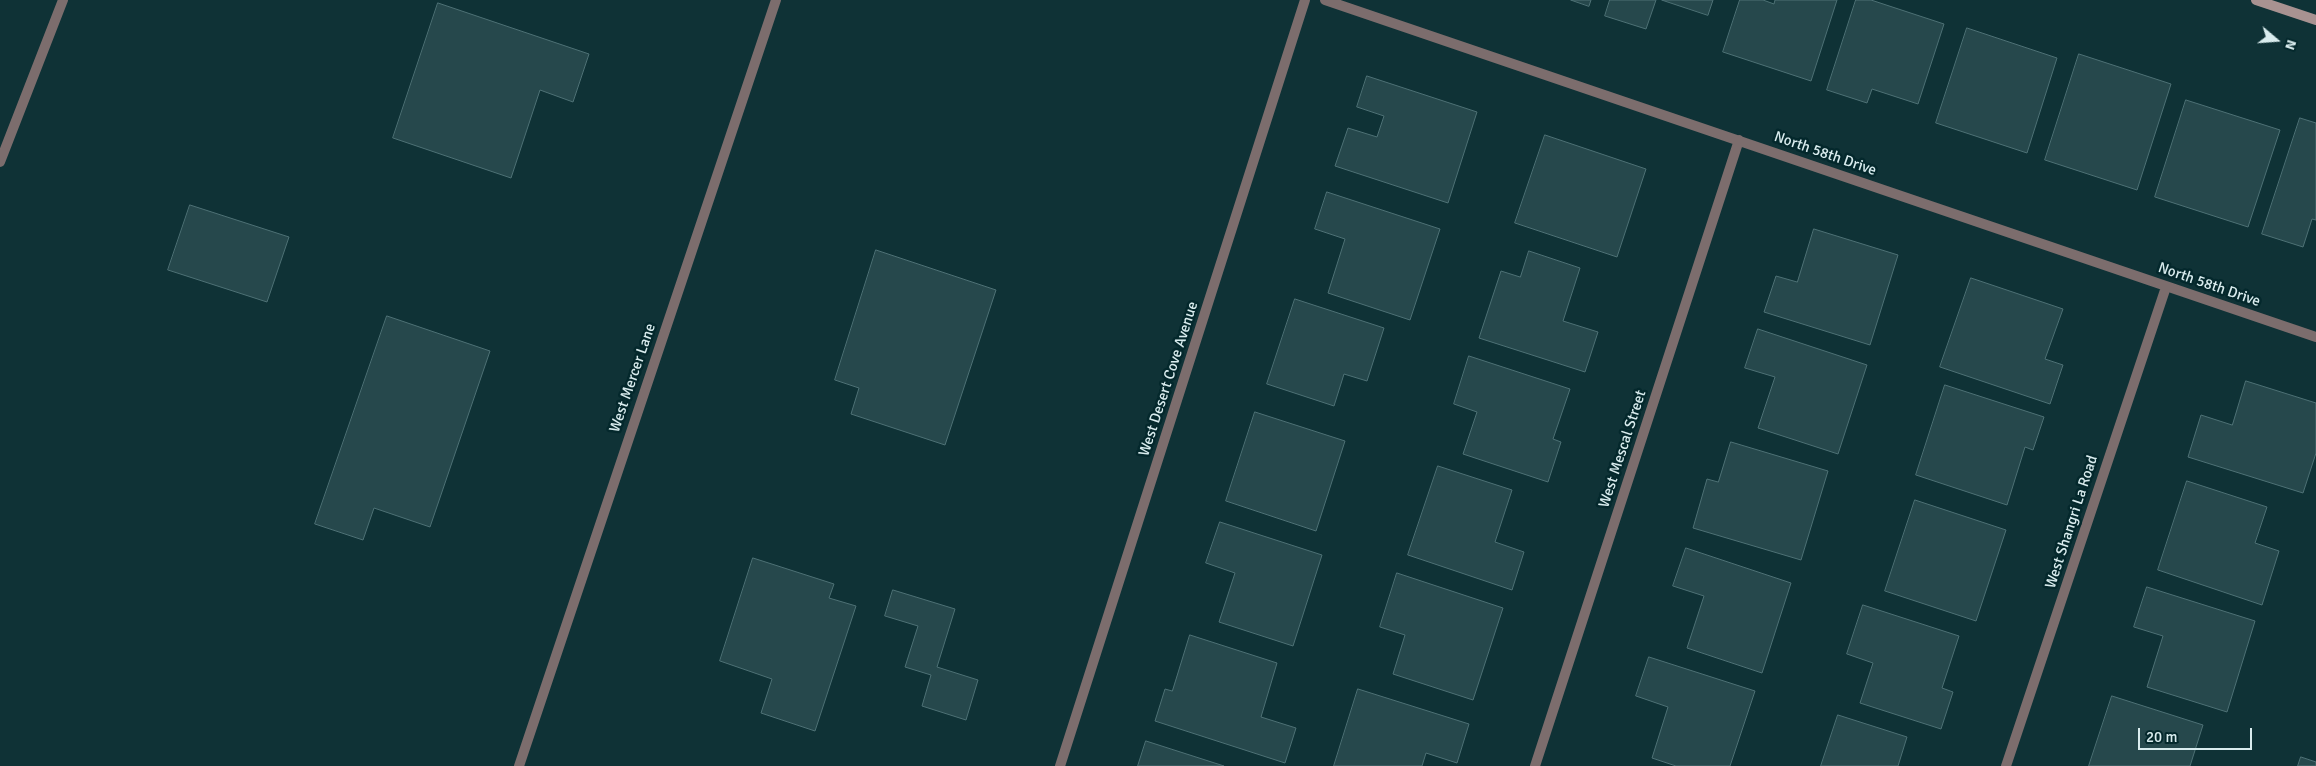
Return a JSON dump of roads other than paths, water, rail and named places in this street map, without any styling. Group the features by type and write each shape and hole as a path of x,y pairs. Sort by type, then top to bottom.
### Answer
{"main road":[{"path":"2256,0 2316,20"}],"street":[{"path":"0,162 63,0"},
{"name":"West Mercer Lane","path":"519,766 776,0"},
{"name":"West Desert Cove Avenue","path":"1060,766 1305,0"},
{"name":"North 58th Drive","path":"1325,0 2316,337"},
{"name":"West Mescal Street","path":"1535,766 1740,140"},
{"name":"West Shangri La Road","path":"2006,766 2166,287"}]}
